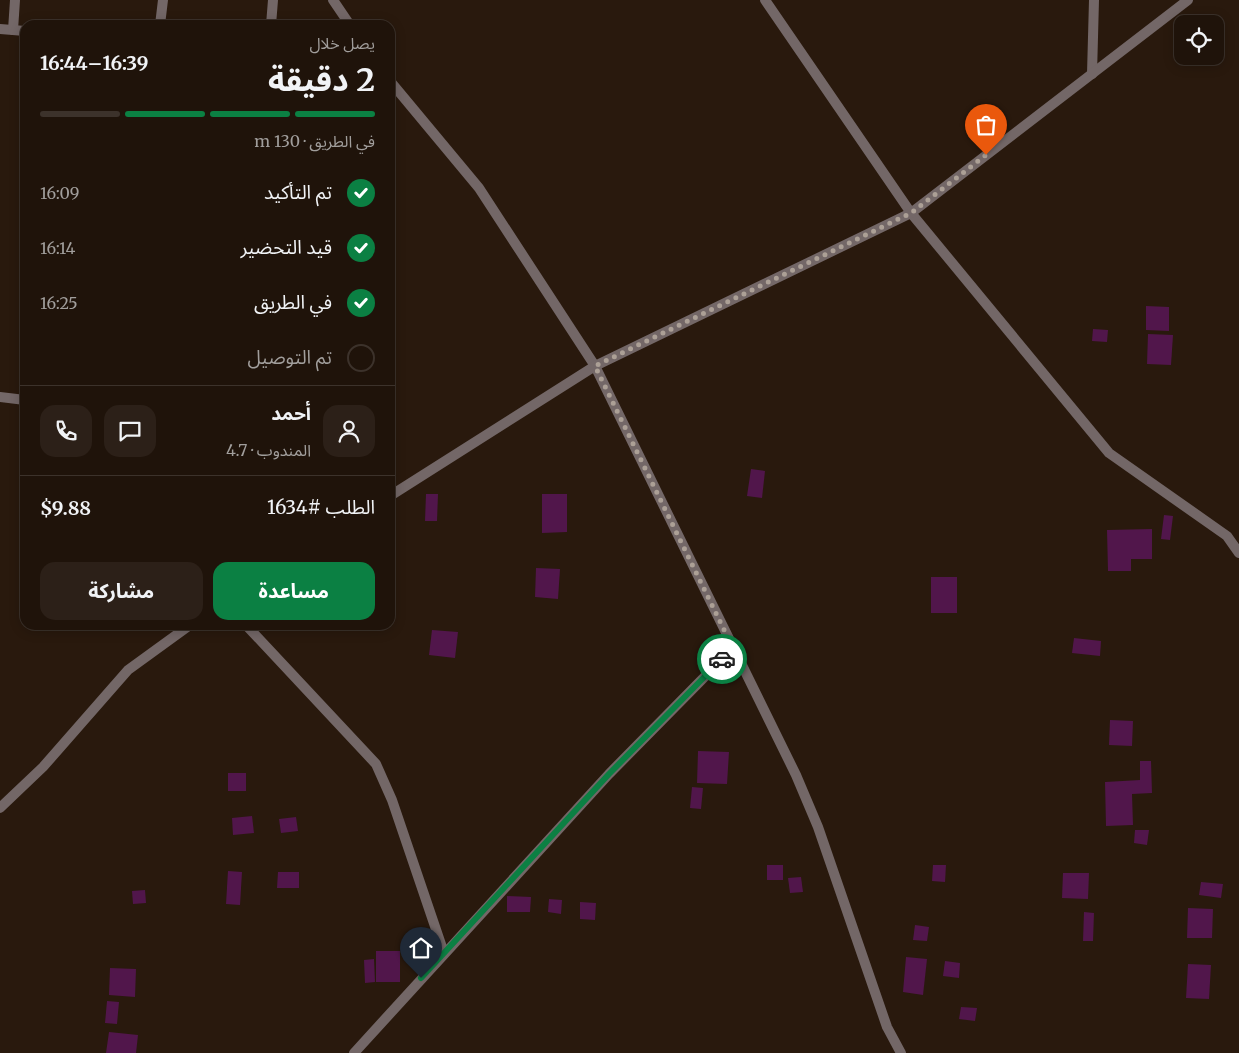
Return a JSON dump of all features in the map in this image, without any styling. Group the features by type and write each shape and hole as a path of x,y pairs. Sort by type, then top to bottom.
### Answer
{"street":[{"path":"13,30 15,0"},
{"path":"161,20 163,0"},
{"path":"271,20 273,0"},
{"path":"333,0 347,20"},
{"path":"765,0 911,213 1108,453 1227,536 1239,553"},
{"path":"1092,74 1094,0"},
{"path":"395,493 595,366 911,213 1188,0"},
{"path":"0,29 20,31"},
{"path":"395,87 479,188 595,366 818,826 888,1027 901,1053"},
{"path":"0,398 20,400"},
{"path":"0,808 43,767 128,670 183,630"},
{"path":"251,630 376,764 392,800 444,953"},
{"path":"354,1053 609,774 733,648"}],"building":[{"path":"1146,306 1169,307 1169,331 1146,330"},
{"path":"1093,329 1108,330 1107,342 1092,341"},
{"path":"1148,334 1173,335 1171,365 1147,364"},
{"path":"751,469 765,471 762,498 747,496"},
{"path":"426,494 438,494 437,521 425,521"},
{"path":"542,494 567,494 567,532 542,533"},
{"path":"1164,515 1173,516 1170,540 1161,539"},
{"path":"1152,529 1152,559 1131,559 1131,571 1108,571 1107,530"},
{"path":"536,568 560,569 558,599 535,597"},
{"path":"931,577 957,577 957,613 931,613"},
{"path":"432,630 458,632 455,658 429,655"},
{"path":"1074,638 1101,641 1100,656 1072,653"},
{"path":"1110,720 1133,721 1132,746 1109,745"},
{"path":"698,751 729,752 727,784 697,783"},
{"path":"1140,761 1151,761 1152,793 1132,794 1133,825 1106,826 1105,782 1140,780"},
{"path":"228,773 246,773 246,791 228,791"},
{"path":"692,787 703,788 701,809 690,808"},
{"path":"252,816 254,833 233,835 232,818"},
{"path":"296,817 298,831 281,833 279,819"},
{"path":"1135,830 1149,830 1147,845 1134,843"},
{"path":"767,865 783,865 783,880 767,880"},
{"path":"933,865 946,865 945,882 932,881"},
{"path":"228,871 242,872 240,905 226,904"},
{"path":"278,872 299,872 299,888 277,888"},
{"path":"1063,873 1089,873 1088,899 1062,898"},
{"path":"801,877 803,892 790,893 788,878"},
{"path":"1201,882 1223,884 1221,898 1199,895"},
{"path":"145,890 146,903 133,904 132,891"},
{"path":"507,896 531,897 530,912 507,912"},
{"path":"549,899 562,900 561,914 548,912"},
{"path":"580,902 596,903 595,920 580,919"},
{"path":"1188,908 1213,909 1212,938 1187,938"},
{"path":"1084,912 1094,913 1093,941 1083,941"},
{"path":"915,925 929,927 927,941 913,940"},
{"path":"376,951 400,951 400,982 376,982"},
{"path":"906,957 927,959 923,995 903,992"},
{"path":"374,959 375,982 365,983 364,960"},
{"path":"945,961 960,963 959,978 943,976"},
{"path":"1188,964 1211,965 1209,999 1186,998"},
{"path":"110,968 136,969 135,997 109,995"},
{"path":"107,1001 119,1002 117,1024 105,1023"},
{"path":"961,1007 977,1008 975,1021 959,1019"},
{"path":"109,1032 138,1035 136,1053 106,1053"}],"way so far":[{"path":"722,659 733,648 595,366 911,213 986,155"}],"route":[{"path":"421,978 609,774 722,659"}]}
